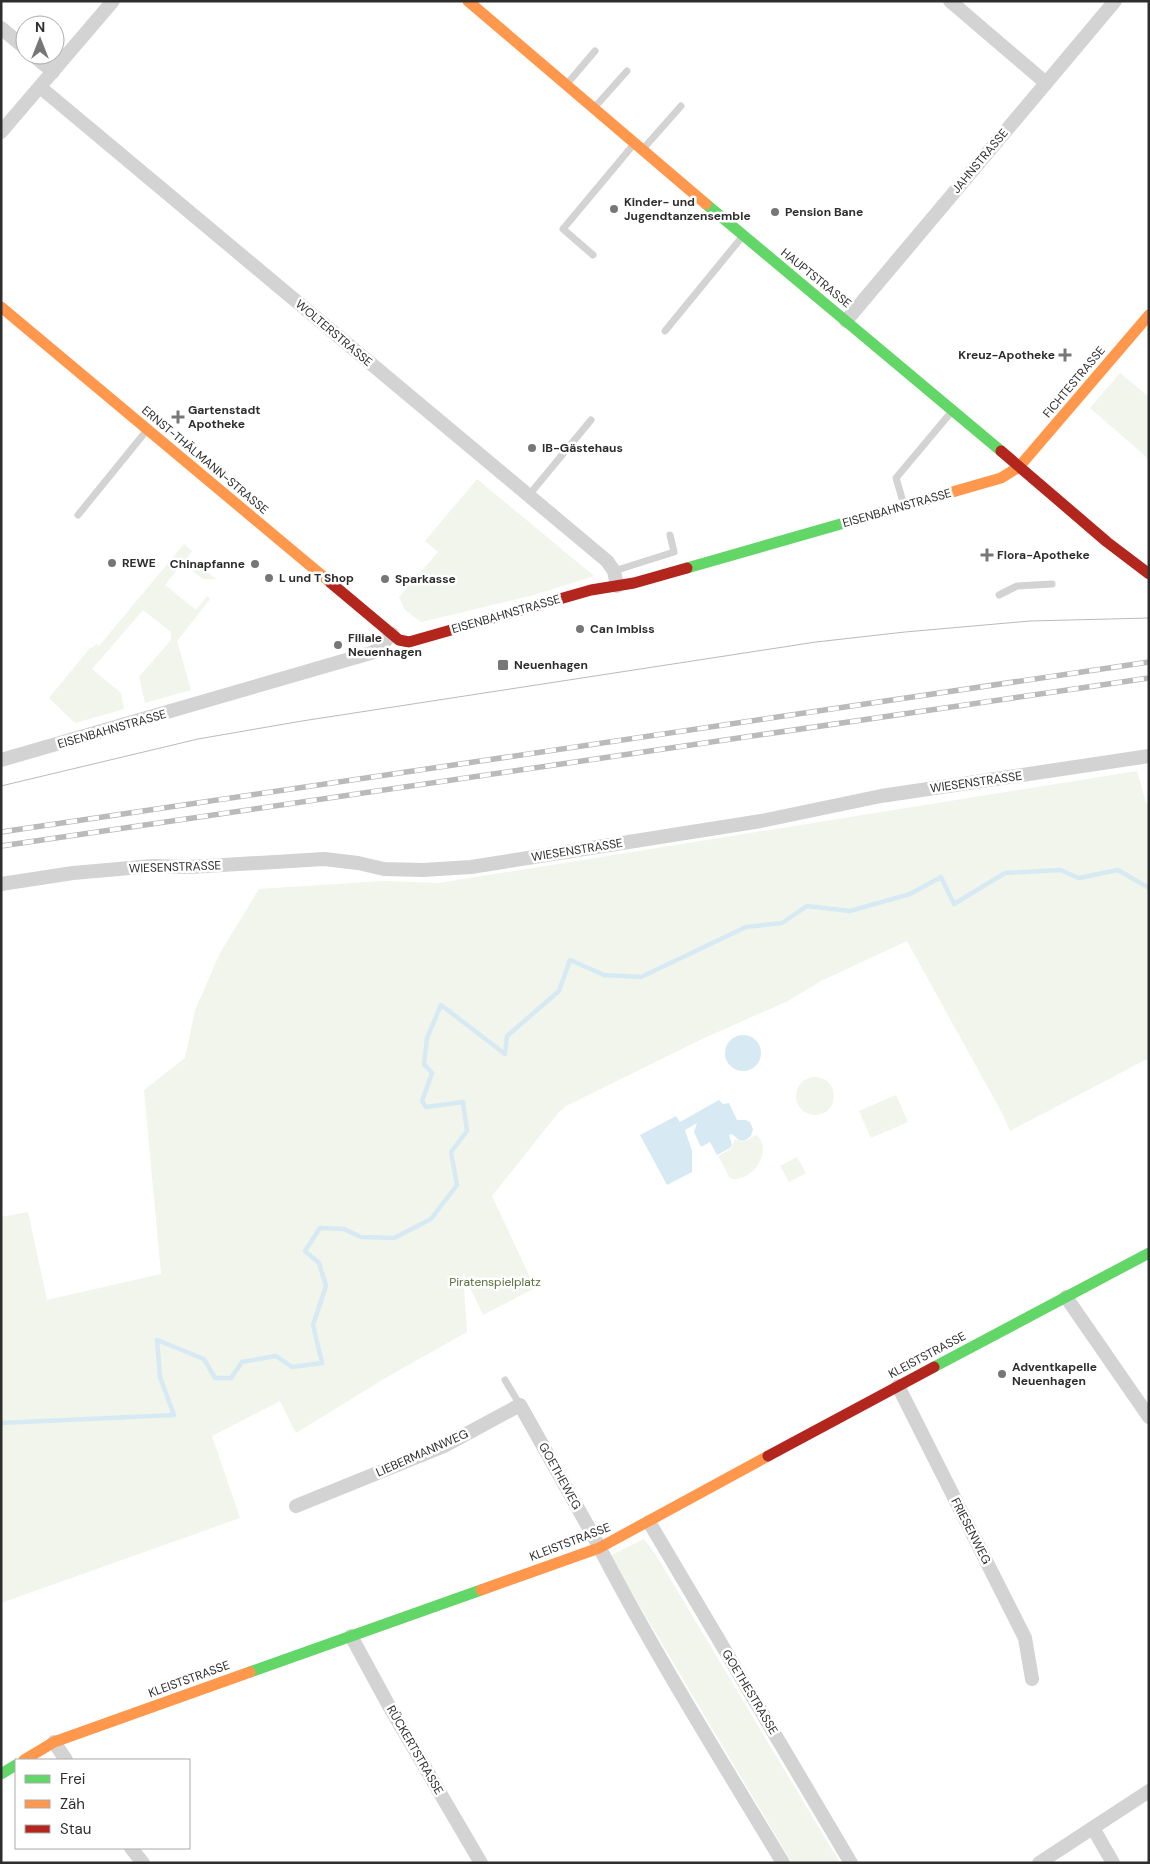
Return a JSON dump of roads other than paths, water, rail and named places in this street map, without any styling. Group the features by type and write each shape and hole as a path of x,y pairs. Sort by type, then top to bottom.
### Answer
{"street":[{"path":"1,132 113,1"},
{"name":"HAUPTSTRASSE","path":"468,1 743,236 954,410 1107,542 1149,574"},
{"path":"950,1 1046,83"},
{"name":"JAHNSTRASSE","path":"846,321 1115,1"},
{"path":"1,28 15,40"},
{"path":"45,65 53,72"},
{"name":"WOLTERSTRASSE","path":"40,87 608,561 614,571 617,586"},
{"name":"ERNST-THÄLMANN-STRASSE","path":"1,307 392,634"},
{"name":"FICHTESTRASSE","path":"1019,467 1149,315"},
{"name":"EISENBAHNSTRASSE","path":"1,760 67,736 374,652 392,634 400,640 409,642 591,590 617,586 677,560 904,506 946,494 1001,478 1019,467"},
{"name":"WIESENSTRASSE","path":"1,884 73,873 153,866 190,867 324,859 358,863 384,869 423,870 471,867 761,821 881,796 1149,756"},
{"name":"KLEISTSTRASSE","path":"26,1759 54,1742 599,1548 1149,1253"},
{"path":"1066,1297 1149,1417"},
{"name":"FRIESENWEG","path":"898,1386 1025,1638 1032,1679"},
{"name":"LIEBERMANNWEG","path":"296,1506 444,1446 520,1405"},
{"name":"GOETHEWEG","path":"520,1405 599,1548"},
{"name":"GOETHESTRASSE","path":"649,1522 851,1863"},
{"path":"599,1548 700,1728 782,1863"},
{"name":"RÜCKERTSTRASSE","path":"351,1636 393,1713 481,1863"},
{"path":"54,1742 65,1759"},
{"path":"1,1774 15,1766"},
{"path":"1039,1863 1149,1791"},
{"path":"1093,1828 1113,1863"},
{"path":"132,1849 143,1863"}],"lane":[{"path":"566,85 596,51"},
{"path":"594,108 627,71"},
{"path":"593,255 563,229 680,106"},
{"path":"664,331 743,236"},
{"path":"904,506 896,478 954,410"},
{"path":"529,495 591,420"},
{"path":"78,515 147,430"},
{"path":"614,571 677,560 670,535"},
{"path":"1000,595 1017,586 1052,584"},
{"path":"505,1380 520,1405"}],"waterway":[{"path":"1,1423 174,1415 160,1377 157,1340 204,1359 215,1378 231,1378 242,1362 276,1356 292,1367 322,1363 313,1325 326,1286 319,1263 305,1251 320,1228 344,1229 361,1237 394,1238 431,1219 457,1185 451,1152 467,1131 463,1102 426,1107 422,1101 432,1073 424,1064 427,1038 441,1005 505,1054 507,1036 559,991 570,960 604,975 641,977 746,927 782,923 807,906 850,911 910,894 941,877 954,904 1005,873 1060,870 1079,878 1118,870 1149,888"}],"tram line":[{"path":"1,786 198,739 302,721 816,642 1030,621 1149,618"}],"railway":[{"path":"1,832 1149,662"},
{"path":"1,846 1149,678"}],"place":[{"name":"Kinder- und Jugendtanzensemble","path":"614,209"},
{"name":"Pension Bane","path":"775,212"},
{"name":"Kreuz-Apotheke","path":"1065,355"},
{"name":"Gartenstadt Apotheke","path":"178,417"},
{"name":"IB-Gästehaus","path":"532,448"},
{"name":"Flora-Apotheke","path":"987,555"},
{"name":"REWE","path":"112,563"},
{"name":"Chinapfanne","path":"255,564"},
{"name":"L und T Shop","path":"269,578"},
{"name":"Sparkasse","path":"385,579"},
{"name":"Can Imbiss","path":"580,629"},
{"name":"Filiale Neuenhagen","path":"338,645"},
{"name":"Neuenhagen","path":"503,665"},
{"name":"Adventkapelle Neuenhagen","path":"1002,1374"}],"park label":[{"name":"Piratenspielplatz","path":"495,1282"}]}
